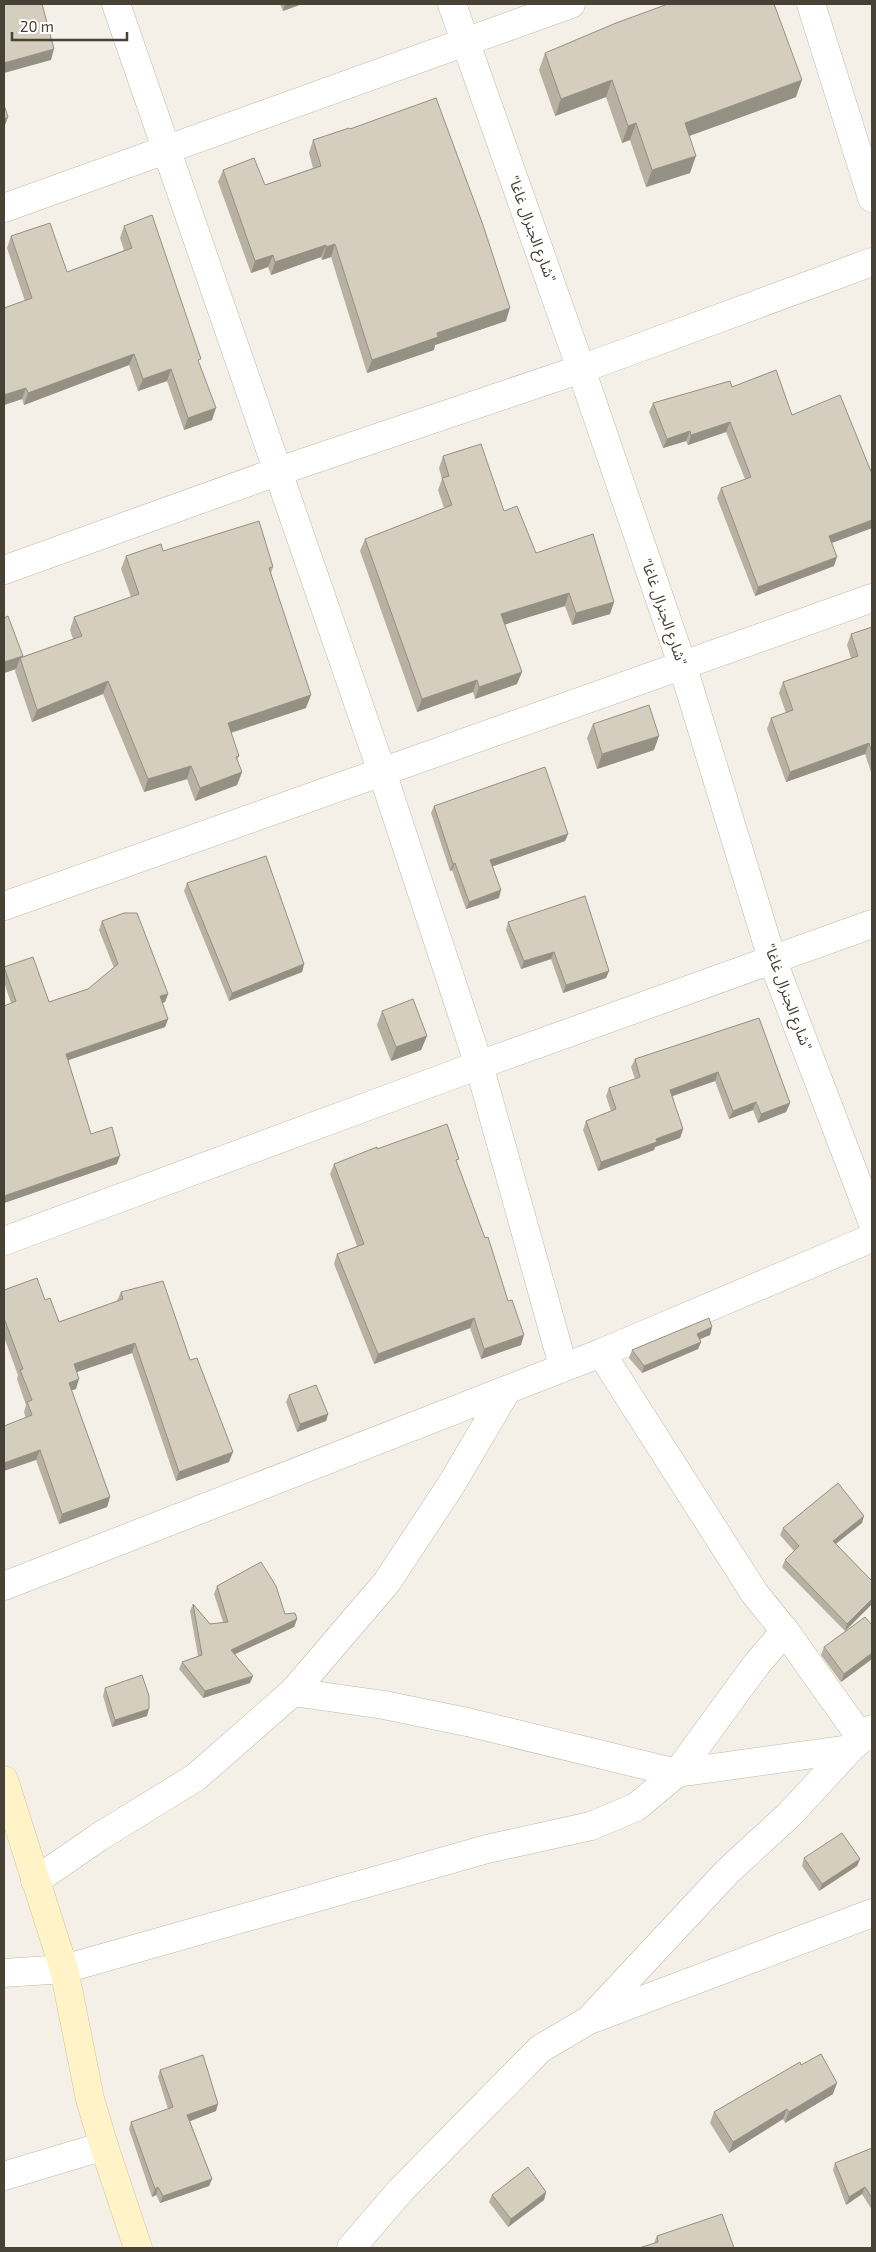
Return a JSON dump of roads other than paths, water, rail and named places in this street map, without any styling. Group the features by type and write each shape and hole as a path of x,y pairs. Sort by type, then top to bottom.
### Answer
{"main road":[{"path":"4,1780 64,1969 90,2099 138,2248"}],"street":[{"path":"116,4 382,772 479,1065 563,1366"},
{"name":"\"شارع الجنرال غاغا\"","path":"452,4 581,369 682,664 772,959 872,1221"},
{"path":"4,208 571,4"},
{"path":"811,4 872,198"},
{"path":"4,570 279,471 581,369 872,262"},
{"path":"4,906 872,598"},
{"path":"4,1241 479,1065 872,924"},
{"path":"4,1586 600,1353 872,1238"},
{"path":"600,1353 755,1594 785,1631 861,1739"},
{"path":"35,1881 98,1837 196,1777 293,1692 387,1582 451,1485 506,1390"},
{"path":"4,1973 64,1969 487,1849 591,1826 636,1807 678,1773 756,1665 785,1631"},
{"path":"293,1692 384,1705 467,1722 678,1773 861,1739"},
{"path":"589,2020 728,1871 790,1814 861,1739"},
{"path":"351,2248 401,2190 540,2049 589,2020 872,1913"},
{"path":"4,2176 104,2146"}]}
